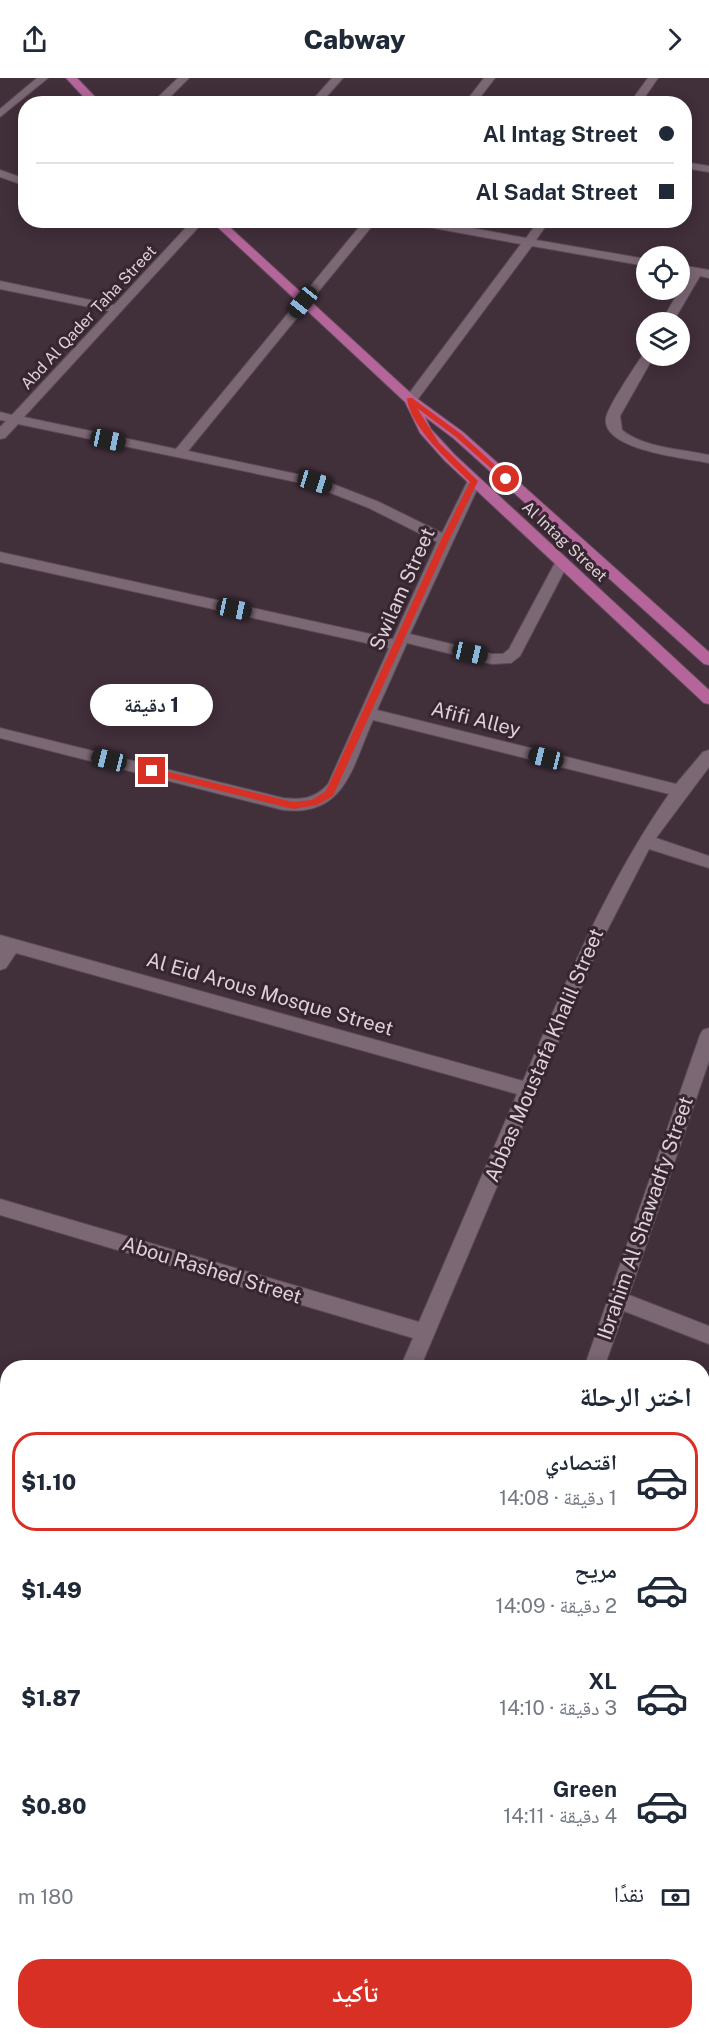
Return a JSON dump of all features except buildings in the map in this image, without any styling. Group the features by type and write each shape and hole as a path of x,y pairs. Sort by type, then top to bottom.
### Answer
{"main road":[{"path":"71,78 89,96"},
{"name":"Al Intag Street","path":"224,228 410,400 458,435 709,660"},
{"name":"Al Intag Street","path":"410,400 436,444 709,699"}],"street":[{"path":"22,96 43,78"},
{"path":"165,96 184,78"},
{"path":"321,96 338,78"},
{"path":"475,96 490,78"},
{"path":"640,96 653,78"},
{"path":"0,95 18,99"},
{"path":"0,114 18,99"},
{"path":"692,166 709,169"},
{"path":"0,173 18,180"},
{"name":"Abd Al Qader Taha Street","path":"0,435 193,228"},
{"path":"178,455 365,228"},
{"path":"450,228 636,261"},
{"path":"410,400 539,228"},
{"path":"690,271 709,274"},
{"path":"673,312 696,272"},
{"path":"0,285 117,309"},
{"path":"642,366 613,417 613,427 619,436 635,442 709,459"},
{"path":"0,416 330,487 374,505 445,540"},
{"name":"Swilam Street","path":"0,733 283,804 304,805 323,799 335,787 445,540 474,481"},
{"path":"0,557 492,659 511,656 562,562"},
{"name":"Afifi Alley","path":"367,713 680,790"},
{"name":"Abbas Moustafa Khalil Street","path":"414,1360 589,948 645,841 708,752"},
{"path":"645,841 709,862"},
{"path":"0,963 6,944"},
{"name":"Al Eid Arous Mosque Street","path":"6,944 528,1090"},
{"name":"Ibrahim Al Shawadfy Street","path":"597,1360 709,1035"},
{"name":"Abou Rashed Street","path":"0,1207 425,1334"},
{"path":"618,1300 709,1335"}],"route":[{"path":"152,771 293,806 314,803 323,799 335,787 445,540 474,481 436,444 416,415 410,400 458,435 506,479"}]}
